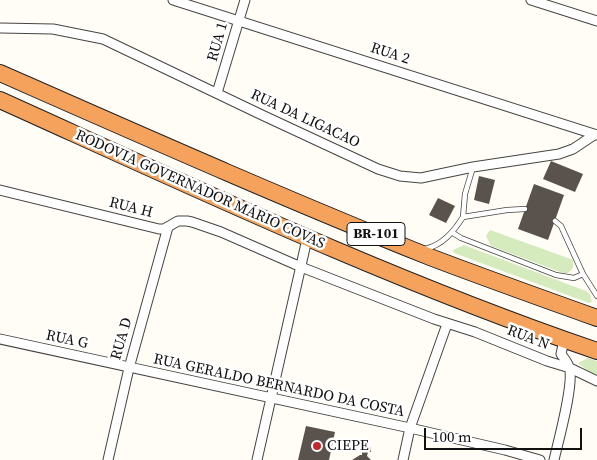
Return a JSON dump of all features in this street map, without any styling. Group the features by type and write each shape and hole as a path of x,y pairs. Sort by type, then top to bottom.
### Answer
{"highway":[{"name":"RODOVIA GOVERNADOR MÁRIO COVAS","path":"0,73 416,251 597,318"},
{"name":"RODOVIA GOVERNADOR MÁRIO COVAS","path":"0,100 307,238 401,278 597,351"}],"street":[{"name":"RUA 2","path":"173,0 596,135"},
{"name":"RUA 1","path":"218,93 245,0"},
{"path":"531,0 597,21"},
{"name":"RUA DA LIGACAO","path":"4,28 53,29 103,39 262,115 371,165 400,176 421,178 473,167 559,154 573,149 596,135"},
{"name":"RUA H","path":"0,190 146,227 159,229 168,227 178,221 187,220 447,324"},
{"name":"RUA D","path":"108,460 128,368 168,227"},
{"path":"257,460 307,238"},
{"path":"403,460 410,428 447,324"},
{"name":"RUA N","path":"447,324 475,332 547,361 570,368 597,381"},
{"name":"RUA G","path":"0,339 128,368"},
{"path":"554,460 566,405 570,368 561,354 564,340"},
{"name":"RUA GERALDO BERNARDO DA COSTA","path":"128,368 410,428 540,460"}],"lane":[{"path":"416,251 432,248 453,233 463,217 465,194 473,167"},
{"path":"463,217 525,209"},
{"path":"555,221 561,226 583,274 597,296"},
{"path":"453,233 461,238 556,275 574,278 583,274"}],"green space":[{"path":"490,230 573,260 573,268 568,273 563,273 491,246 486,236"},
{"path":"464,245 586,291 590,294 592,302 589,303 454,253 453,250"},
{"path":"588,358 597,361 597,375 592,374 578,363"}],"building":[{"path":"551,161 583,174 575,192 543,179"},
{"path":"479,176 495,180 489,204 474,200"},
{"path":"534,184 564,195 548,240 518,229"},
{"path":"438,198 455,206 446,223 429,215"},
{"name":"CIEPE","path":"306,426 335,432 329,460 298,460"},
{"name":"CIEPE","path":"362,445 371,447 371,452 368,452 367,456 371,460 352,460 362,455 360,450"}],"place":[{"name":"CIEPE","path":"317,446"}]}
